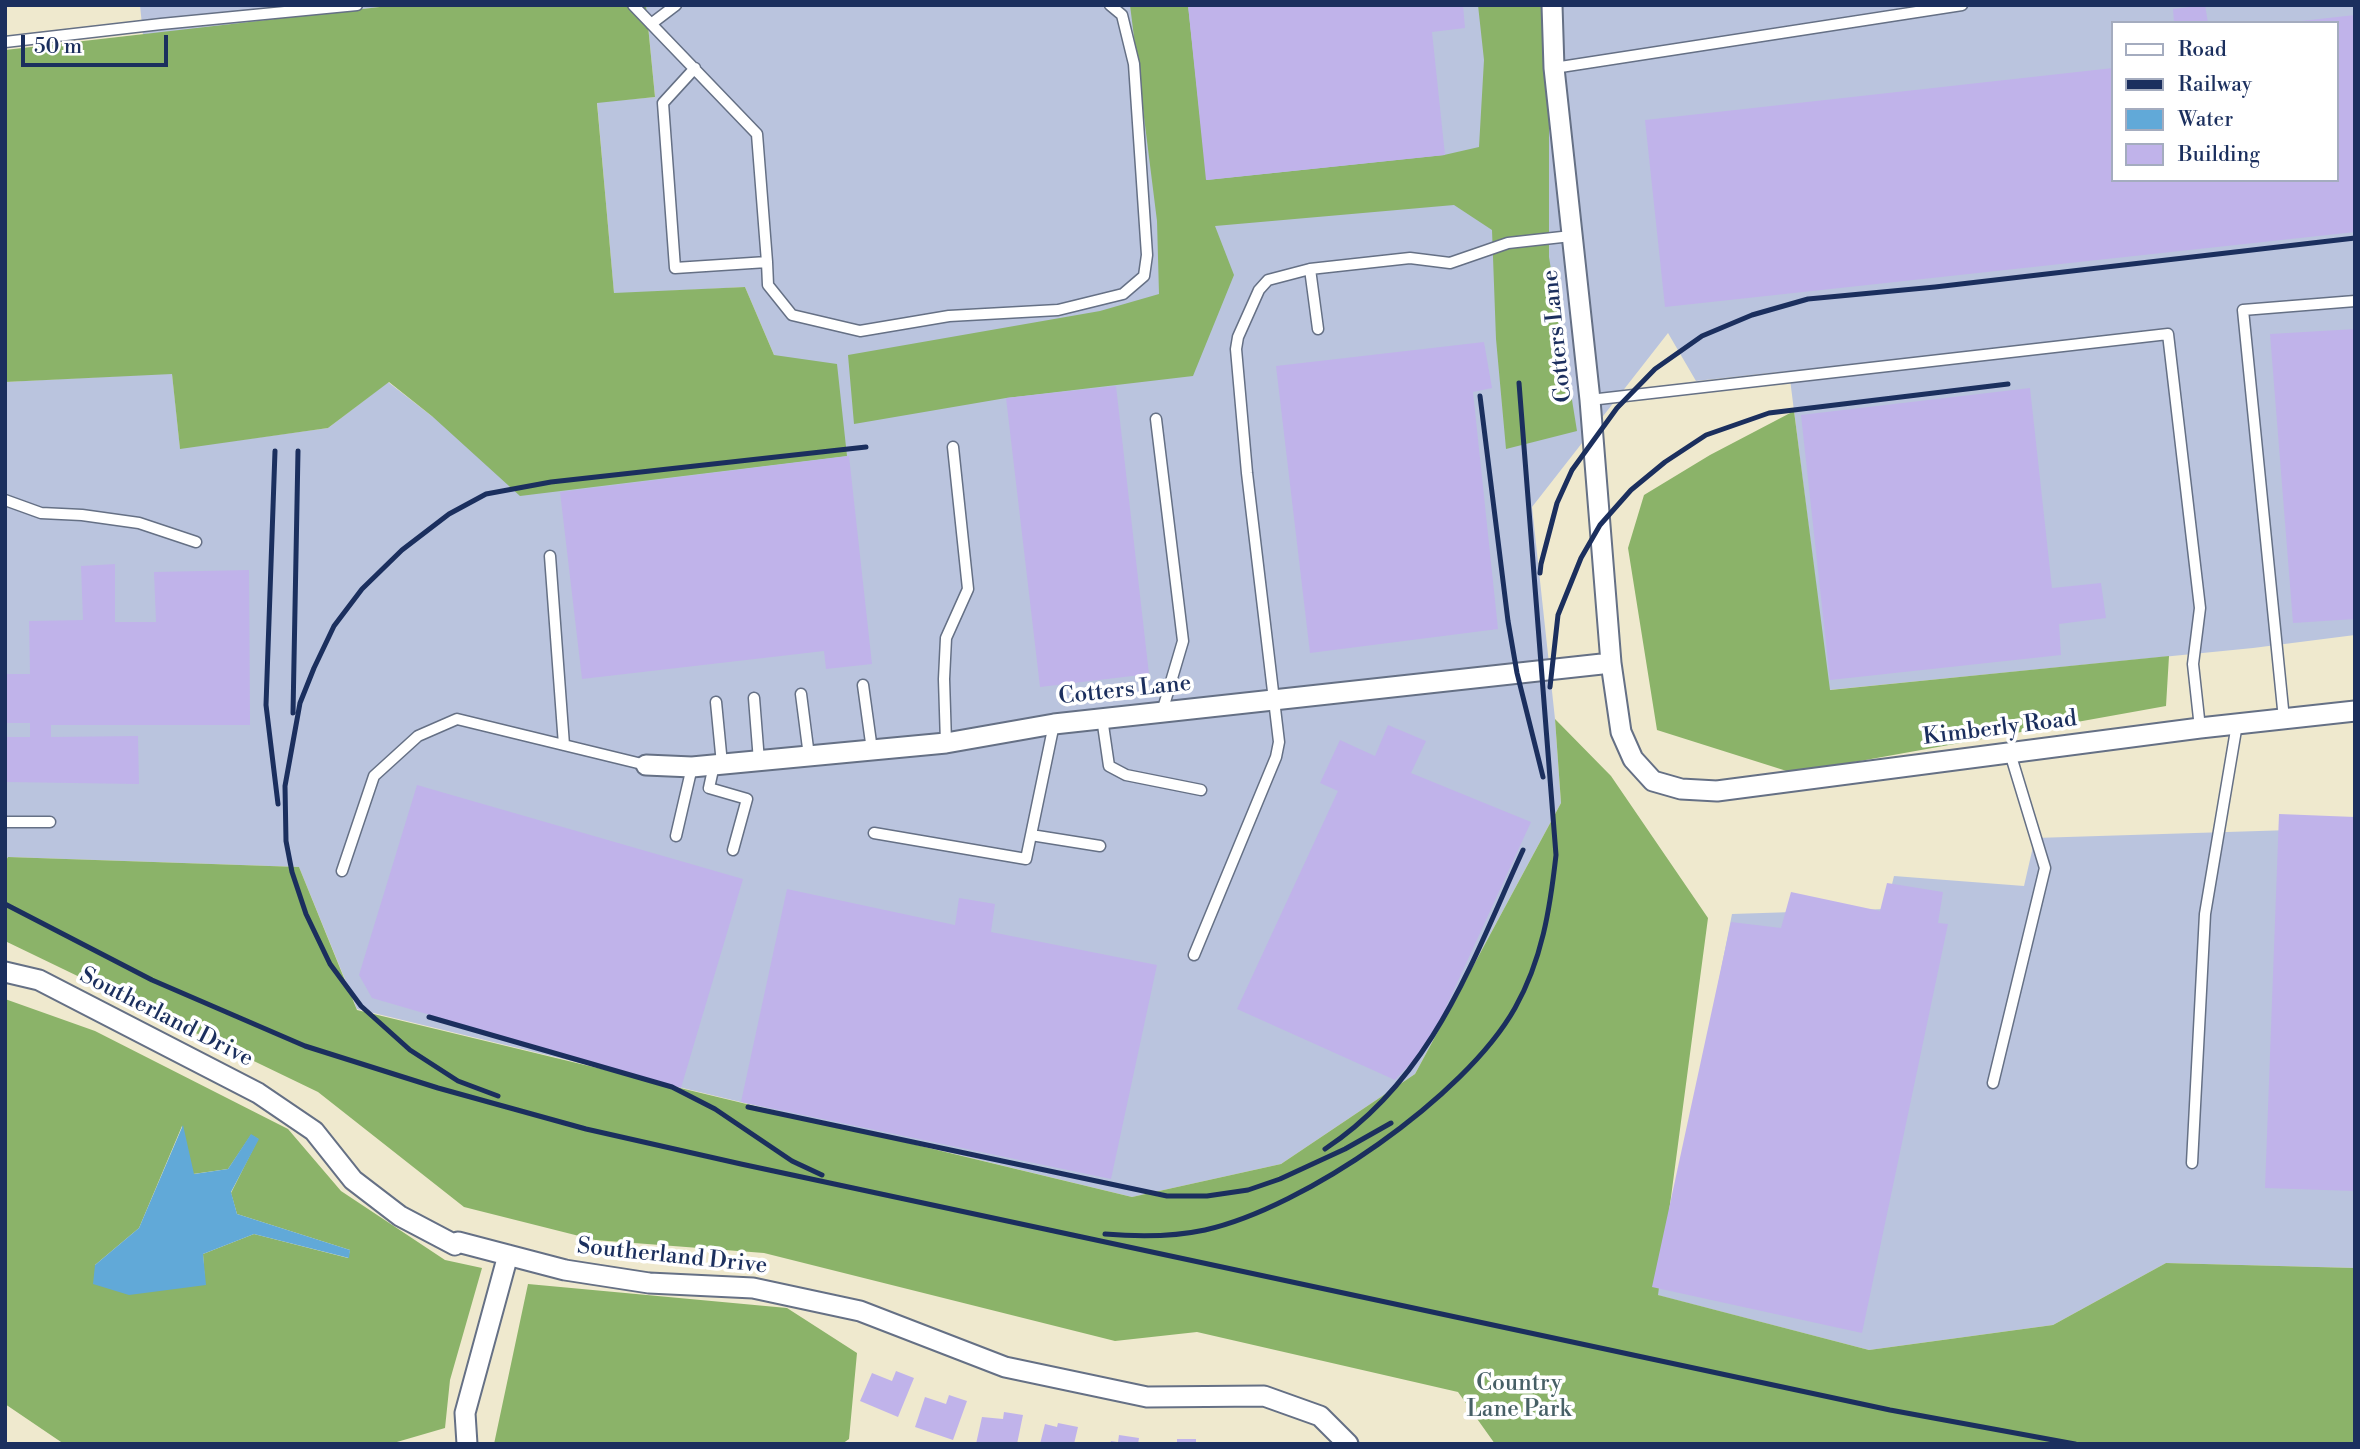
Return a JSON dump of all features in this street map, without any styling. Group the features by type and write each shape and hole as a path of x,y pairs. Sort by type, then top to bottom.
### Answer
{"street":[{"name":"Cotters Lane","path":"1552,5 1554,68 1590,400 1611,663 1621,732 1633,759 1653,781"},
{"name":"Cotters Lane","path":"646,765 692,767 946,743 1102,718 1611,663"},
{"name":"Kimberly Road","path":"1653,781 1681,789 1717,791 2200,728 2355,711"},
{"name":"Southerland Drive","path":"5,972 39,980 258,1093 314,1131 352,1180 400,1216 455,1245 458,1242 565,1270 649,1283 753,1288 860,1311 1005,1367 1147,1398 1264,1396 1320,1416 1348,1444"},
{"path":"467,1444 466,1413 508,1255"}],"lane":[{"path":"5,42 357,5"},
{"path":"633,5 757,134 768,285 792,315 860,331 949,316 1058,310 1123,294 1144,276 1147,255 1134,64 1122,15 1110,5"},
{"path":"652,24 676,5"},
{"path":"1554,68 1962,5"},
{"path":"695,68 663,103 675,268 767,262"},
{"path":"1194,955 1276,757 1279,742 1247,473 1236,349 1238,337 1259,290 1269,280 1310,269 1410,258 1450,263 1508,243 1572,236"},
{"path":"1310,269 1318,329"},
{"path":"2284,719 2243,310 2355,301"},
{"path":"1590,400 2168,334 2200,608 2193,664 2200,728"},
{"path":"1156,419 1184,641 1162,712"},
{"path":"946,743 946,638 968,590 953,447"},
{"path":"5,500 41,513 82,515 139,523 196,542"},
{"path":"551,556 564,746"},
{"path":"863,685 872,750"},
{"path":"801,694 808,756"},
{"path":"754,698 759,761"},
{"path":"716,702 718,765 709,788 747,799 733,850"},
{"path":"1102,718 1109,766 1126,775 1201,790"},
{"path":"342,871 374,776 418,736 457,719 646,765"},
{"path":"874,833 1026,859 1054,724"},
{"path":"2192,1163 2205,914 2237,724"},
{"path":"1993,1083 2045,868 2010,753"},
{"path":"676,836 692,767"},
{"path":"5,822 50,822"},
{"path":"1031,835 1100,846"}],"shaded area":[{"path":"140,5 397,5 143,35"},
{"path":"646,5 2355,5 2355,635 2253,648 1829,690 1789,371 1696,381 1668,333 1532,507 1555,719 1561,803 1415,1074 1281,1164 1132,1197 357,1009 299,867 8,857 5,862 5,382 172,373 180,448 328,428 388,382 433,417 774,355 745,287 614,294 597,102 655,97"},
{"path":"2355,828 2355,1268 2166,1263 2053,1325 1869,1350 1657,1295 1732,914 1886,909 1894,876 2024,886 2035,838"}],"green space":[{"path":"397,5 646,5 655,97 597,103 614,293 745,287 774,355 837,364 847,456 520,496 433,417 389,382 328,428 180,449 172,374 5,382 5,50"},
{"path":"1130,5 1188,5 1207,180 1444,155 1479,147 1484,60 1478,5 1542,5 1549,110 1549,257 1577,431 1506,449 1496,339 1492,230 1454,205 1215,226 1234,275 1193,376 1006,398 854,424 848,355 1100,311 1159,294 1157,221"},
{"path":"1794,411 1830,690 2169,656 2166,706 1793,773 1657,730 1628,548 1644,495 1710,455"},
{"name":"Country Lane Park","path":"1555,719 1611,776 1708,918 1658,1295 1869,1350 2053,1325 2166,1263 2355,1268 2355,1444 1495,1444 1458,1392 1197,1332 1115,1341 764,1253 595,1240 464,1207 318,1092 5,941 5,862 8,857 299,867 357,1010 1132,1197 1281,1164 1415,1074 1561,803"},
{"path":"5,999 95,1031 288,1129 341,1191 445,1260 482,1268 450,1380 445,1428 390,1444 64,1444 5,1404","holes":["182,1126 193,1174 228,1169 251,1135 258,1139 231,1193 237,1214 350,1250 348,1258 254,1234 203,1254 205,1285 95,1265 139,1228"]},
{"path":"528,1284 787,1308 857,1353 849,1439 842,1444 494,1444"}],"water":[{"path":"183,1125 194,1174 228,1169 251,1134 259,1139 231,1192 237,1214 350,1250 349,1258 254,1234 203,1254 206,1285 129,1295 93,1284 95,1265 139,1228"}],"building":[{"path":"1188,5 1463,5 1465,28 1432,32 1445,155 1206,180"},
{"path":"2205,5 2208,21 2174,21 2173,9"},
{"path":"2355,15 2355,232 1665,307 1645,120 2112,68 2112,182 2339,182 2339,21 2301,21"},
{"path":"2355,329 2355,619 2293,623 2270,334"},
{"path":"1484,342 1492,388 1473,392 1498,629 1310,653 1276,366"},
{"path":"1116,386 1149,674 1040,687 1006,398"},
{"path":"2030,388 2052,588 2101,583 2106,618 2059,624 2061,655 1830,680 1801,415"},
{"path":"849,456 872,664 826,669 824,651 582,679 560,492"},
{"path":"115,564 115,622 156,622 154,572 249,570 250,725 51,725 51,737 138,736 139,784 5,782 5,737 30,737 30,723 5,723 5,674 30,674 29,621 83,620 81,566"},
{"path":"1388,725 1426,741 1411,773 1531,822 1441,1018 1420,1053 1395,1080 1237,1009 1338,791 1320,783 1340,740 1375,756"},
{"path":"417,785 743,879 681,1088 372,998 359,975"},
{"path":"2279,814 2355,817 2355,1191 2265,1188"},
{"path":"1887,883 1943,892 1938,923 1948,924 1862,1333 1652,1287 1731,922 1781,928 1791,892 1880,911"},
{"path":"787,889 955,925 959,898 995,904 991,932 1157,965 1111,1179 741,1102"},
{"path":"896,1371 914,1378 898,1417 860,1401 872,1373 892,1381"},
{"path":"949,1395 967,1401 953,1440 915,1427 925,1397 946,1404"},
{"path":"1004,1412 1023,1415 1017,1444 976,1444 982,1417 1003,1419"},
{"path":"1058,1423 1078,1427 1074,1444 1040,1444 1045,1424 1057,1427"},
{"path":"1119,1435 1139,1438 1138,1444 1110,1444 1111,1441 1118,1442"},
{"path":"1177,1439 1196,1439 1196,1444 1177,1444"}],"railway":[{"path":"1540,573 1557,503 1572,470 1617,408 1655,369 1702,336 1752,315 1808,299 1935,287 2355,238"},
{"path":"1105,1234 1155,1236 1205,1230 1245,1218 1288,1199 1333,1174 1421,1112 1459,1077 1491,1042 1524,990 1543,934 1556,855 1519,383"},
{"path":"1550,687 1558,615 1581,558 1600,525 1631,490 1665,462 1706,435 1769,413 2008,384"},
{"path":"1480,396 1508,621 1517,673 1543,777"},
{"path":"498,1096 458,1081 410,1050 361,1006 330,964 306,914 292,872 286,841 285,786 300,703 334,626 362,589 402,550 449,514 486,494 551,482 866,447"},
{"path":"275,451 266,705 278,804"},
{"path":"293,713 298,451"},
{"path":"1325,1149 1362,1120 1394,1088 1422,1052 1466,975 1523,850"},
{"path":"5,904 152,980 305,1046 438,1088 586,1129 1890,1410 2075,1444"},
{"path":"429,1017 672,1087 715,1109 792,1161 822,1175"},
{"path":"748,1107 1167,1196 1207,1196 1248,1190 1280,1179 1345,1149 1391,1123"}]}
